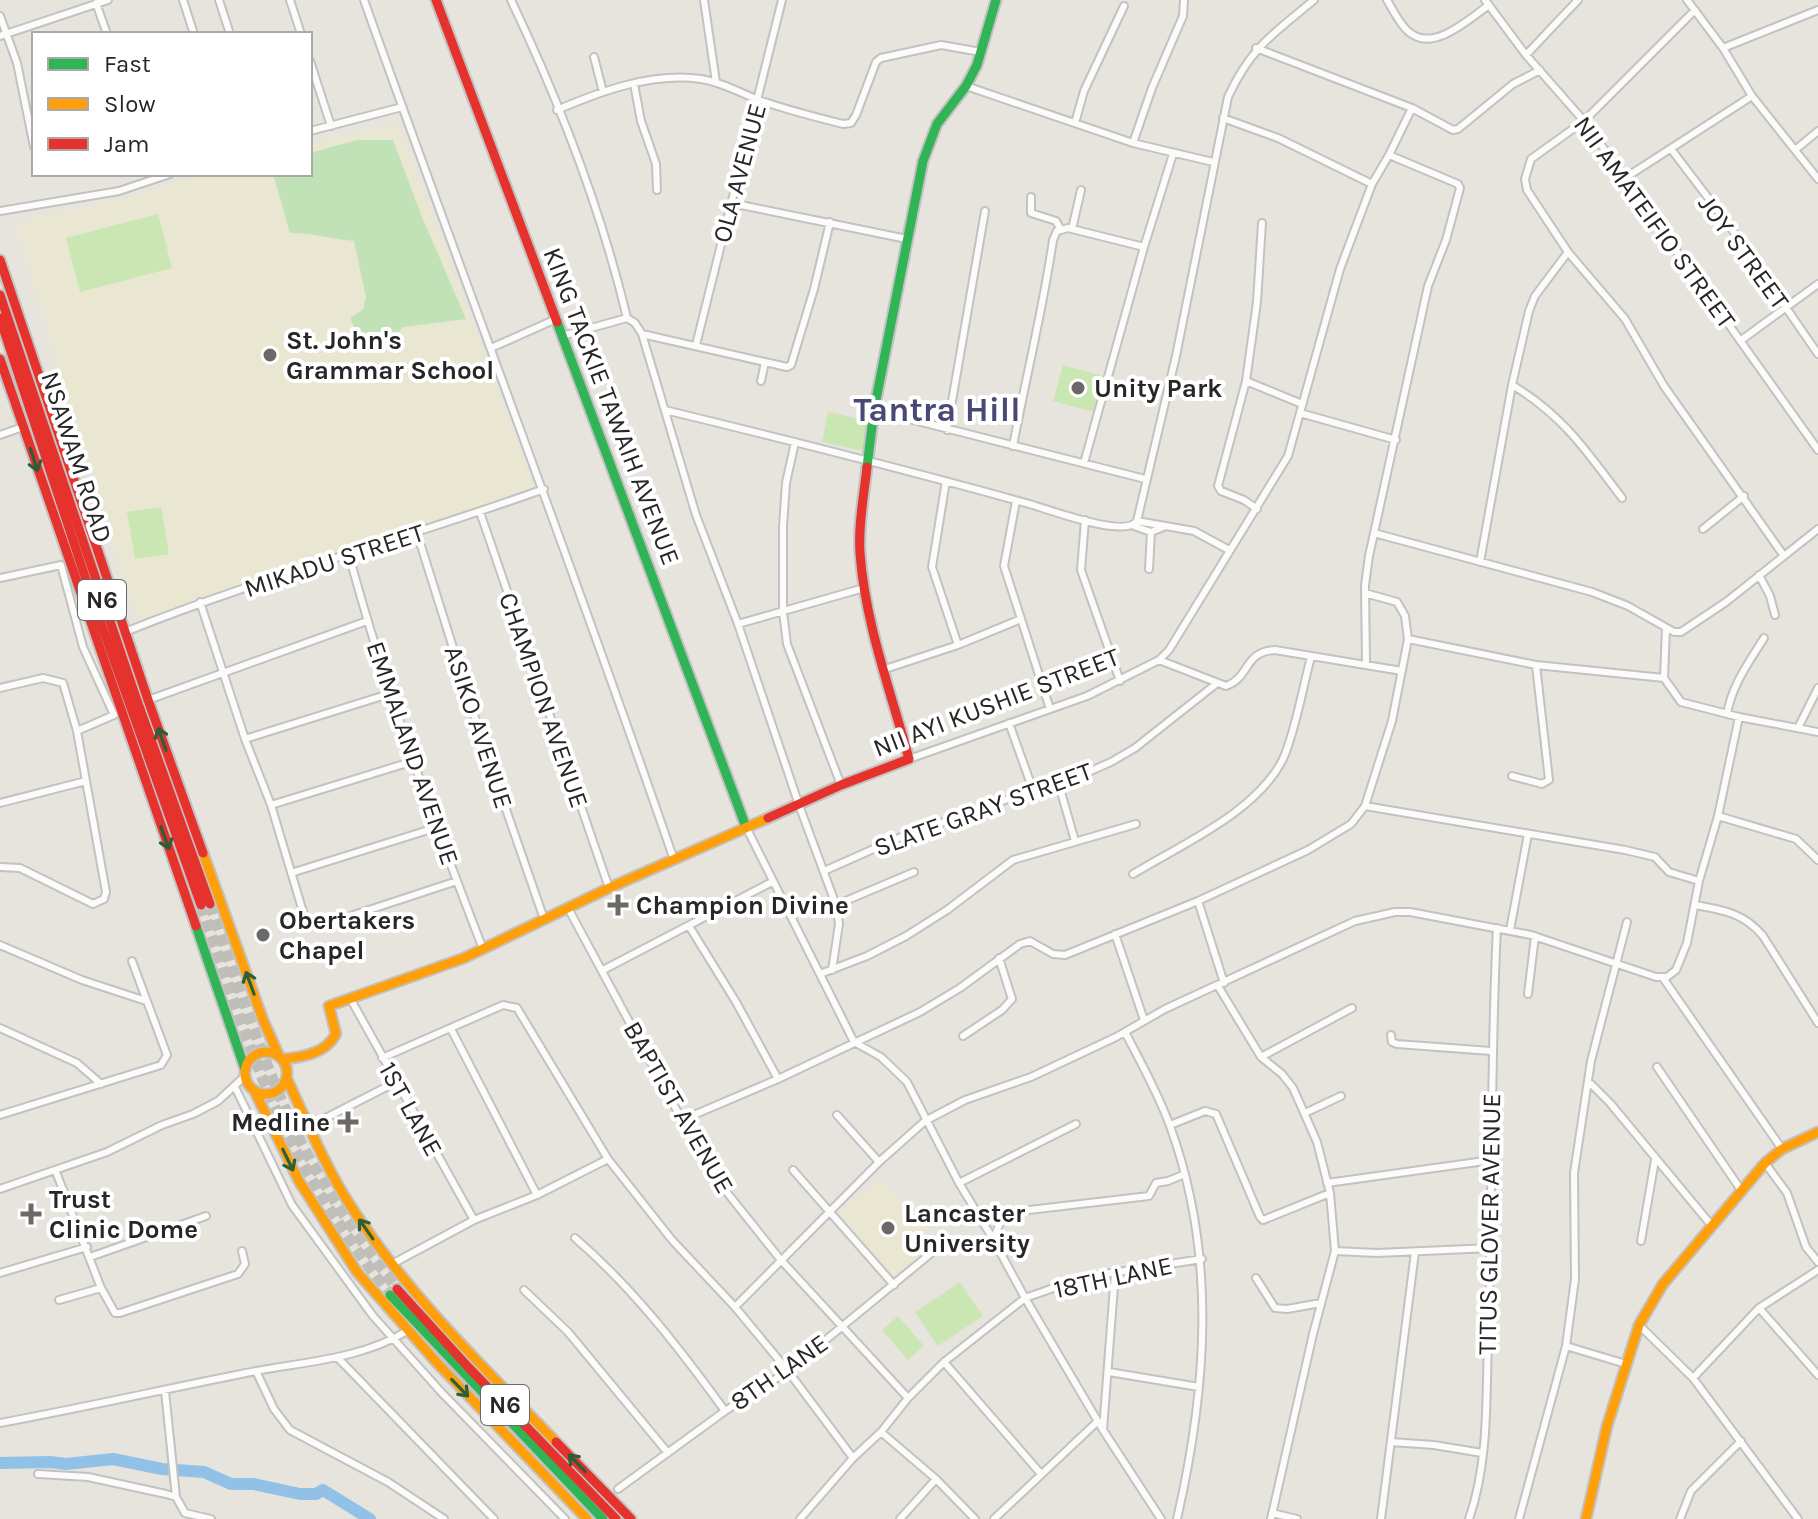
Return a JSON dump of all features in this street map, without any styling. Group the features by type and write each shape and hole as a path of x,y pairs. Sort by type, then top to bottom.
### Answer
{"main road":[{"name":"KING TACKIE TAWAIH AVENUE","path":"436,0 746,827"},
{"path":"909,759 864,588 860,529 867,462 907,239 929,142 937,124 966,86 981,52 996,0"},
{"path":"0,260 148,700 263,1020 308,1127 351,1207 392,1264 451,1334 631,1519"},
{"name":"NSAWAM ROAD","path":"0,295 205,904 65,517 0,318"},
{"path":"0,360 65,564 245,1073 299,1181 357,1272 407,1331 587,1519"},
{"name":"NII AYI KUSHIE STREET","path":"303,1057 330,1045 335,1038 329,1006 439,968 746,827 909,759"},
{"path":"245,1073 255,1055 269,1052 281,1057 303,1057"},
{"path":"253,1089 265,1094 281,1089 303,1057"},
{"path":"1586,1519 1607,1426 1626,1364 1639,1325 1663,1284 1765,1163 1782,1149 1818,1132"},
{"name":"N6","path":"603,1519 473,1385 393,1292 616,1519"}],"street":[{"path":"3,35 108,0"},
{"path":"183,0 193,32"},
{"path":"219,0 229,32"},
{"path":"290,0 300,32"},
{"path":"364,0 544,489 674,860"},
{"path":"511,0 557,110 615,269 627,318 635,323 642,334 696,515 738,624 836,905 839,924 832,970"},
{"path":"704,0 716,82"},
{"name":"OLA AVENUE","path":"696,345 782,0"},
{"path":"1133,143 1152,88 1183,16 1184,0"},
{"path":"1136,524 1176,356 1228,97 1240,69 1256,48 1314,0"},
{"path":"1387,0 1407,31 1428,40 1465,22 1487,2"},
{"path":"1526,55 1578,0"},
{"path":"1687,0 1723,48 1752,96 1818,179"},
{"path":"96,2 106,32"},
{"name":"NII AMATEIFIO STREET","path":"1487,2 1526,55 1584,121 1818,450"},
{"path":"1075,123 1084,91 1124,6"},
{"path":"1695,10 1584,121 1531,159 1525,179 1527,190 1568,252 1625,319 1664,386 1784,556"},
{"path":"1723,48 1818,10"},
{"path":"0,16 3,35 24,91 32,136"},
{"path":"557,110 603,92 679,77 716,82 759,100 843,124 851,123 876,62 881,58 941,45 981,52"},
{"path":"1256,48 1412,108 1449,128 1458,129 1513,84 1540,70"},
{"path":"594,57 603,92"},
{"path":"312,67 331,126"},
{"path":"634,84 641,121 656,164 657,190"},
{"path":"966,86 1133,143 1213,162"},
{"path":"1625,178 1752,96"},
{"path":"312,131 402,107"},
{"name":"NII AYI KUSHIE STREET","path":"909,759 1120,681 1159,660 1177,639 1288,456 1340,269 1372,184 1412,108"},
{"path":"1223,118 1278,138 1372,184"},
{"path":"1795,150 1818,131"},
{"name":"JOY STREET","path":"1671,149 1731,228 1818,354"},
{"path":"1084,463 1173,154"},
{"path":"1366,664 1365,593 1374,533 1428,286 1446,240 1460,188 1443,177 1389,155"},
{"path":"0,211 119,191 164,176"},
{"path":"1072,229 1081,190"},
{"path":"1031,197 1031,213 1056,221 1060,228"},
{"path":"731,203 907,239"},
{"path":"947,430 985,211"},
{"path":"642,334 787,367 794,361 830,222"},
{"path":"1257,509 1218,488 1246,381 1257,302 1262,223"},
{"path":"1060,228 1144,247"},
{"path":"1013,446 1025,378 1044,301 1053,240 1060,228"},
{"path":"1480,562 1512,385 1529,311 1535,296 1568,252"},
{"path":"1740,341 1818,284"},
{"path":"562,336 627,318"},
{"path":"491,348 556,319"},
{"path":"761,381 765,362"},
{"path":"1246,381 1302,404"},
{"path":"1512,385 1539,400 1565,425 1622,498"},
{"path":"664,410 1119,528 1136,524 1194,531 1229,550"},
{"path":"874,410 1145,479"},
{"path":"1300,413 1396,440"},
{"path":"0,435 23,427"},
{"path":"795,442 784,500 783,612 787,644 841,785"},
{"path":"946,481 932,567 958,645"},
{"name":"MIKADU STREET","path":"125,632 200,602 544,489"},
{"path":"1703,529 1744,496"},
{"path":"1016,501 1004,566 1050,709"},
{"name":"CHAMPION AVENUE","path":"480,512 609,888"},
{"path":"1085,520 1081,570 1120,681"},
{"path":"1136,524 1151,532 1166,526"},
{"path":"1374,533 1592,592 1628,606 1666,628 1681,632 1689,629 1818,529"},
{"path":"1149,569 1151,532"},
{"name":"ASIKO AVENUE","path":"417,533 482,740 544,919"},
{"name":"EMMALAND AVENUE","path":"349,555 367,621 414,761 483,949"},
{"path":"0,578 65,564"},
{"path":"1759,575 1770,596 1775,615"},
{"path":"738,624 864,588"},
{"path":"682,1120 778,1079 941,1000 1020,944 1030,941 1053,954 1065,955 1198,901 1328,839 1351,824 1365,806 1392,721 1408,639 1405,616 1397,602 1365,593"},
{"path":"200,602 245,739 271,805 306,922 317,927 457,881"},
{"path":"885,669 958,645 1021,619"},
{"path":"148,700 367,621"},
{"path":"1666,628 1664,678 1681,702 1818,732"},
{"path":"1727,714 1739,678 1764,638"},
{"path":"1408,639 1536,665 1664,678"},
{"name":"SLATE GRAY STREET","path":"824,871 896,839 1033,790 1059,785 1135,748 1216,684 1232,684 1254,656 1263,651 1275,650 1311,657"},
{"path":"1133,874 1235,812 1266,786 1284,757 1311,657 1402,671"},
{"path":"1159,660 1216,684"},
{"path":"1512,776 1542,784 1549,780 1536,665"},
{"path":"0,688 43,678 63,683 77,731 106,892 104,899 93,904 20,868 0,867"},
{"path":"1798,728 1818,688"},
{"path":"245,739 392,693"},
{"path":"77,731 118,714"},
{"path":"1663,978 1679,966 1718,816 1739,717"},
{"path":"1009,723 1033,790"},
{"path":"271,805 414,761"},
{"path":"0,803 86,781"},
{"path":"1059,785 1075,841"},
{"path":"1365,806 1655,857 1669,872 1699,881"},
{"path":"1718,816 1796,839 1818,860"},
{"path":"820,974 906,936 947,910 1013,860 1136,824"},
{"path":"291,873 438,827"},
{"path":"746,827 854,1042 881,1057 907,1082 925,1121 1025,1298 1103,1430 1161,1519"},
{"path":"1510,930 1528,834"},
{"path":"836,905 914,872"},
{"path":"603,970 772,882"},
{"path":"1198,901 1221,985 1261,1057 1282,1074 1293,1088 1317,1142 1330,1193 1335,1251 1272,1516 1297,1519"},
{"path":"1695,905 1731,912 1753,924 1818,1023"},
{"name":"BAPTIST AVENUE","path":"568,908 682,1120 725,1190 780,1259 908,1398"},
{"path":"735,1307 879,1162 925,1121 965,1100 1031,1077 1144,1020 1355,921 1376,915 1410,912 1510,930 1663,978 1782,1149"},
{"path":"1519,1519 1566,1346 1576,1269 1574,1173 1601,1014 1627,922"},
{"path":"689,926 736,1002 778,1079"},
{"name":"TITUS GLOVER AVENUE","path":"1469,1519 1478,1488 1482,1453 1491,1248 1491,1051 1497,928"},
{"path":"1115,934 1144,1020"},
{"path":"1528,994 1535,936"},
{"path":"0,945 82,980 146,1001"},
{"path":"963,1036 1002,1010 1012,999 999,958"},
{"path":"1,1113 166,1061 167,1055 132,961"},
{"name":"1ST LANE","path":"350,998 474,1220"},
{"path":"382,1058 503,1005 517,1008 608,1159 672,1240 735,1307 788,1371 853,1458"},
{"path":"1810,1012 1818,1007"},
{"path":"1261,1057 1352,1008"},
{"path":"0,1028 77,1063 101,1084"},
{"path":"451,1029 537,1195"},
{"path":"1125,1032 1170,1125 1185,1174 1202,1259 1196,1422 1177,1519"},
{"path":"1391,1035 1392,1042 1397,1044 1491,1051"},
{"path":"1657,1067 1741,1190"},
{"path":"0,1189 56,1172 193,1114 234,1089 245,1073"},
{"path":"1588,1081 1610,1103 1712,1226"},
{"path":"308,1127 396,1082"},
{"path":"234,1089 253,1089"},
{"path":"234,1089 292,1205 392,1340 565,1519"},
{"path":"1305,1113 1341,1096"},
{"path":"1170,1125 1205,1111 1216,1114 1263,1220 1330,1193"},
{"path":"837,1115 879,1162"},
{"path":"959,1183 1076,1124"},
{"path":"392,1264 474,1220 537,1195 608,1159"},
{"path":"1327,1183 1492,1160"},
{"path":"1641,1241 1655,1160"},
{"path":"1765,1163 1787,1193 1806,1247 1818,1262"},
{"path":"793,1170 894,1285"},
{"path":"56,1172 101,1288 113,1310 120,1313 238,1274 245,1264 242,1251"},
{"path":"993,1239 1002,1219 1011,1212 1149,1196 1156,1183 1185,1174"},
{"path":"90,1257 206,1216"},
{"path":"575,1238 622,1282 689,1362 725,1411"},
{"path":"0,1273 87,1247"},
{"path":"1335,1251 1415,1252 1491,1248"},
{"name":"8TH LANE","path":"618,1489 725,1411 788,1371 935,1250"},
{"path":"1381,1519 1415,1252"},
{"name":"18TH LANE","path":"800,1519 944,1362 1025,1298 1064,1283 1202,1259"},
{"path":"1693,1378 1759,1308 1818,1270"},
{"path":"1103,1430 1115,1273"},
{"path":"1256,1278 1275,1308 1321,1303"},
{"path":"59,1300 101,1288"},
{"path":"524,1290 568,1332 668,1453"},
{"path":"1759,1308 1818,1375"},
{"path":"1639,1325 1693,1378 1798,1519"},
{"path":"0,1423 337,1357 392,1340 407,1331"},
{"path":"1566,1346 1626,1364"},
{"path":"337,1357 494,1519"},
{"path":"944,1362 1041,1474"},
{"path":"256,1371 274,1409 290,1430 388,1482 444,1519"},
{"path":"1109,1372 1199,1387"},
{"path":"165,1391 176,1497 185,1516 211,1519"},
{"path":"994,1519 1098,1421"},
{"path":"881,1432 936,1479 975,1519"},
{"path":"1680,1519 1691,1491 1741,1441"},
{"path":"1391,1442 1482,1453"},
{"path":"38,1474 88,1477 176,1497"},
{"path":"900,1519 936,1479"}],"shaded area":[{"name":"St. John's Grammar School","path":"398,123 534,488 138,622 15,223 138,195 192,176 312,176 312,144"},
{"name":"Lancaster University","path":"881,1178 937,1242 894,1279 838,1215"}],"green space":[{"path":"357,140 393,140 466,319 403,327 382,350 365,349 350,318 363,310 366,297 354,241 290,233 274,176 312,176 312,152"},
{"path":"158,214 172,268 80,292 66,238"},
{"name":"Unity Park","path":"1063,365 1103,376 1093,412 1053,401"},
{"path":"828,412 869,421 863,451 822,442"},
{"path":"161,507 169,554 135,559 127,512"},
{"path":"960,1282 983,1316 938,1346 915,1312"},
{"path":"898,1316 924,1346 908,1360 882,1330"}],"waterway":[{"path":"0,1463 66,1464 113,1459 162,1469 204,1472 231,1484 254,1484 300,1494 316,1494 323,1490 370,1519"}],"tunnel":[{"path":"210,904 267,1065 300,1140 338,1206 397,1289"},
{"path":"201,905 251,1050 288,1135 335,1217 390,1295"}],"traffic: fast":[{"path":"867,467 874,410 923,161 937,124 966,86 977,65 996,0"},
{"path":"557,322 746,827"},
{"path":"196,926 245,1069"},
{"path":"390,1295 603,1519"}],"traffic: slow":[{"path":"283,1059 314,1053 332,1040 336,1034 329,1006 464,958 609,888 768,818"},
{"path":"203,853 279,1056"},
{"path":"266,1052 281,1058 287,1073 281,1088 266,1094 251,1088 245,1073 251,1058 266,1052"},
{"path":"287,1079 332,1175 372,1238 447,1329 556,1442"},
{"path":"254,1090 299,1181 357,1272 438,1364 587,1519"},
{"path":"1586,1519 1607,1426 1639,1325 1663,1284 1765,1163 1782,1149 1818,1132"}],"traffic: jam":[{"path":"436,0 557,322"},
{"path":"0,260 148,700 203,853"},
{"path":"0,295 135,695 210,904"},
{"path":"0,318 93,601 201,905"},
{"path":"0,359 196,926"},
{"path":"768,818 909,759 873,631 863,579 860,532 867,467"},
{"path":"397,1289 616,1519"},
{"path":"556,1442 631,1519"}],"place":[{"name":"St. John's Grammar School","path":"270,355"},
{"name":"Unity Park","path":"1078,388"},
{"name":"Champion Divine","path":"618,905"},
{"name":"Obertakers Chapel","path":"263,935"},
{"name":"Medline","path":"348,1122"},
{"name":"Trust Clinic Dome","path":"31,1214"},
{"name":"Lancaster University","path":"888,1228"}],"district":[{"name":"Tantra Hill","path":"937,409"}]}
